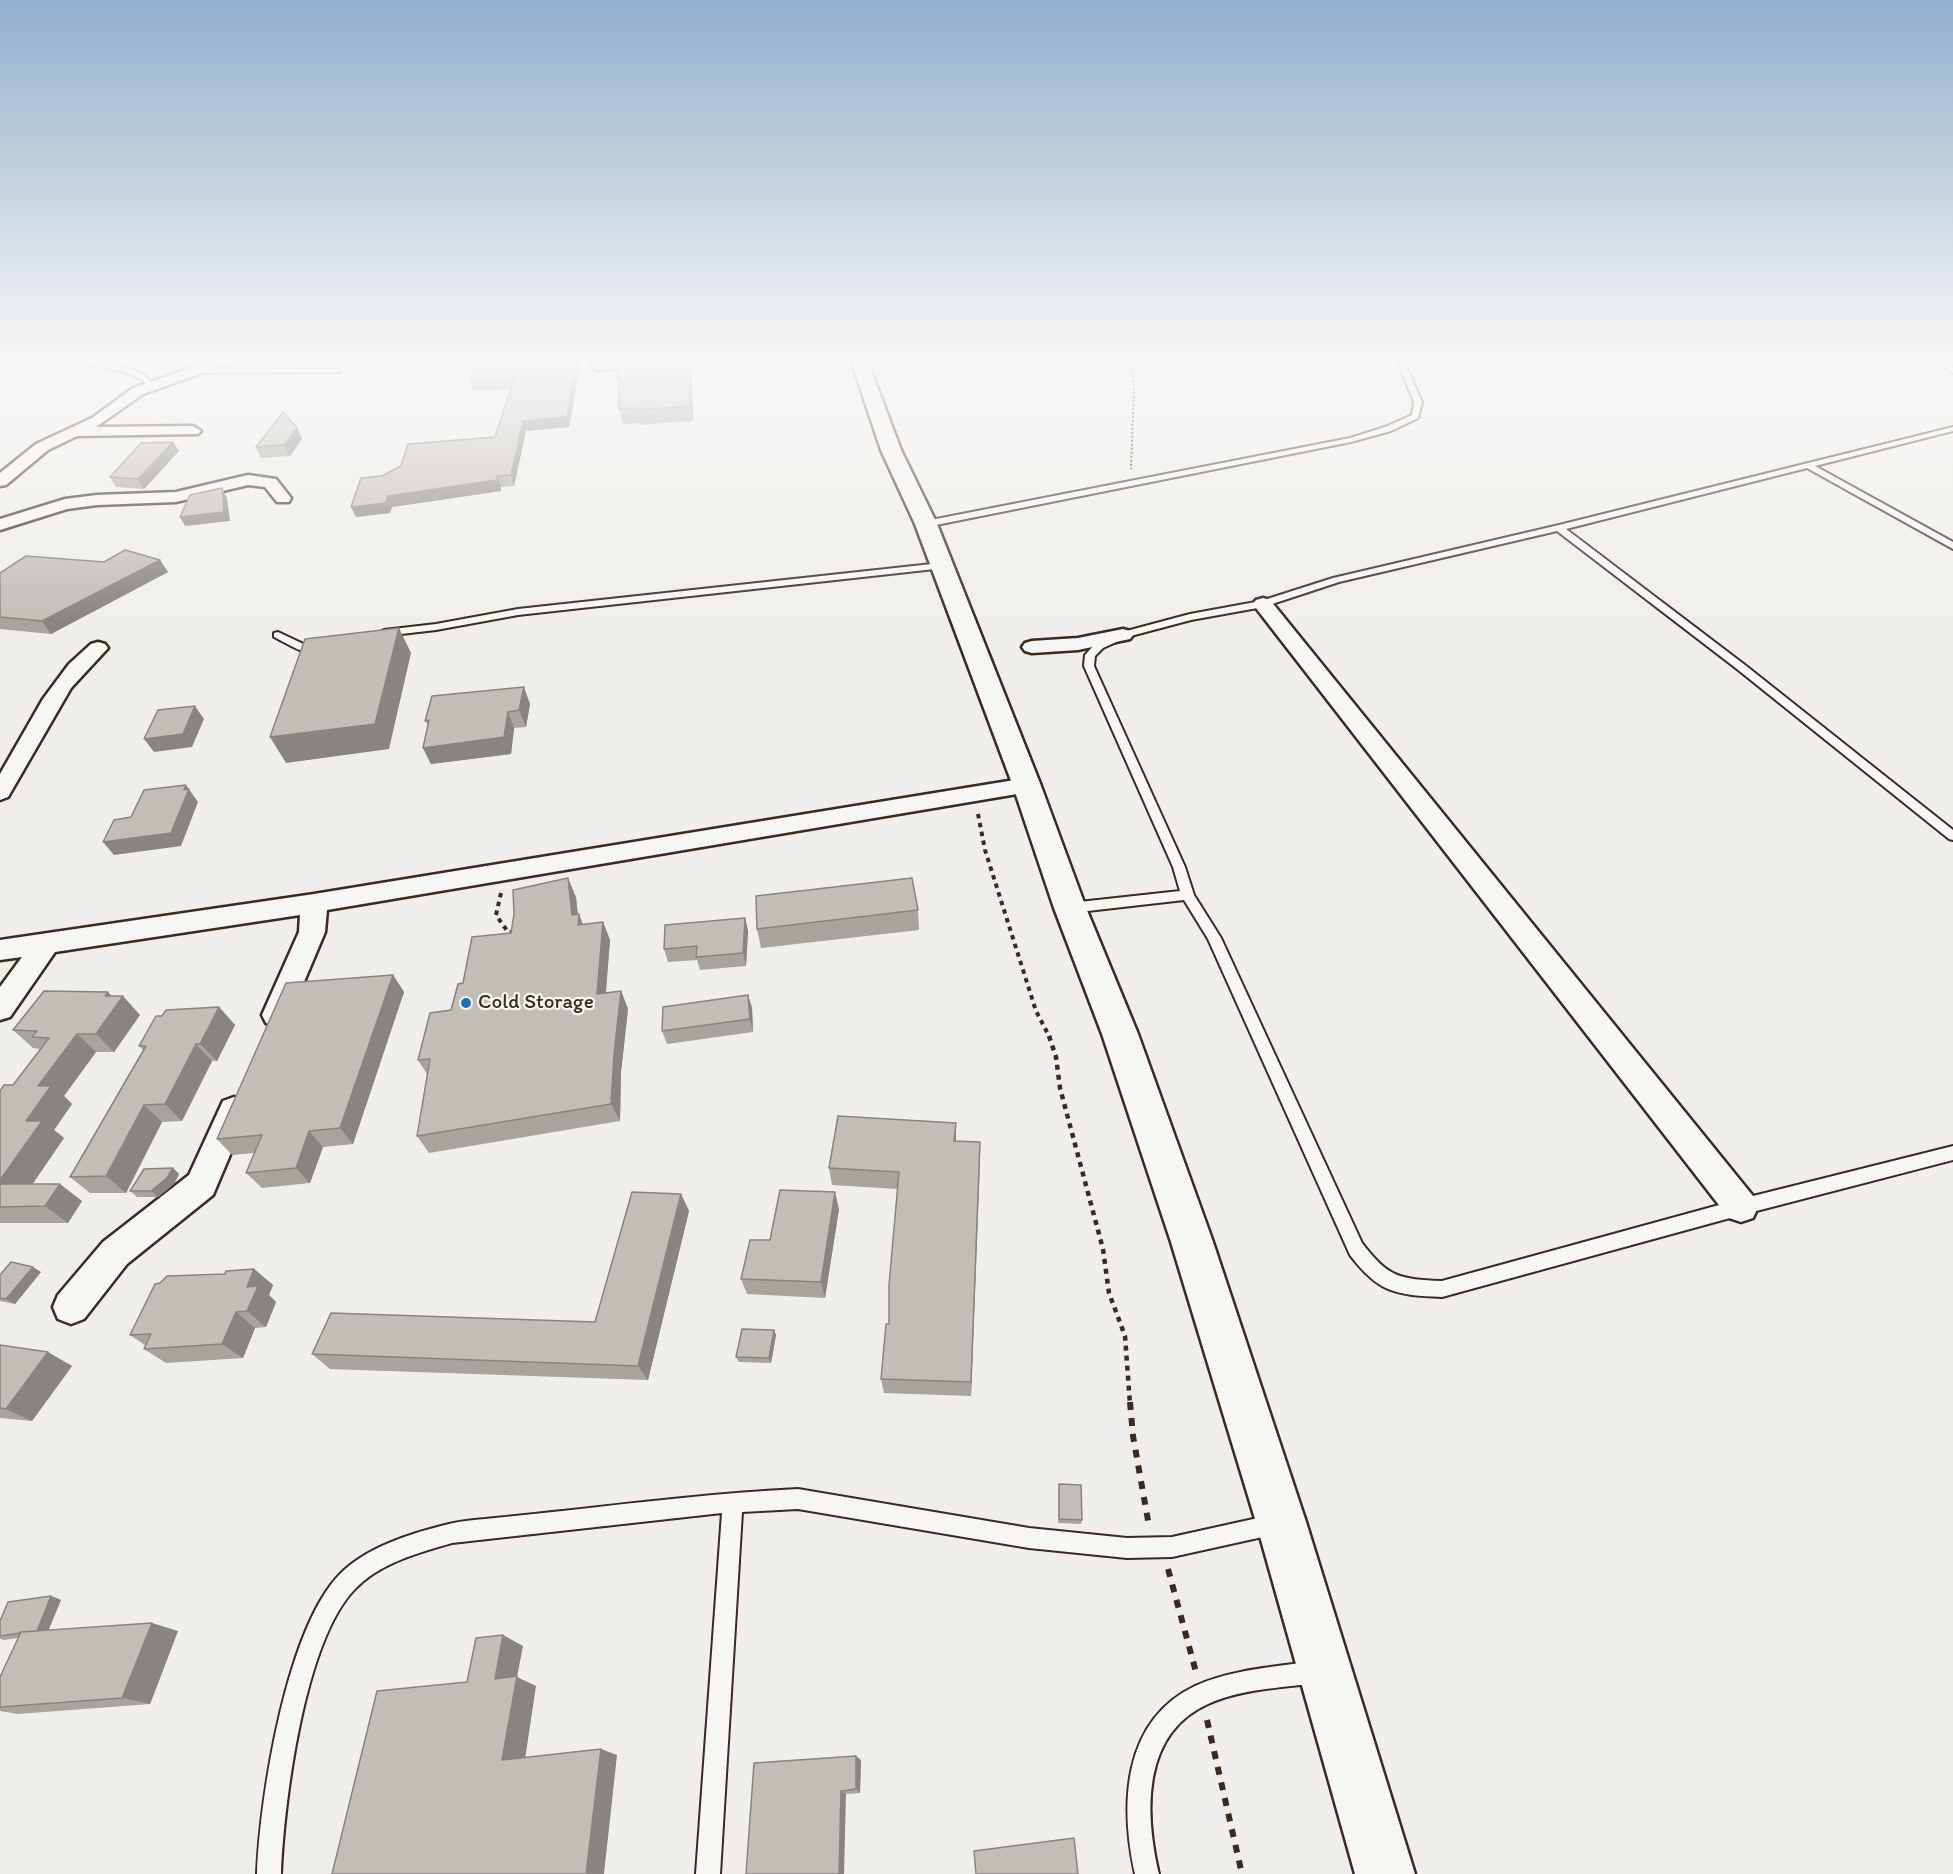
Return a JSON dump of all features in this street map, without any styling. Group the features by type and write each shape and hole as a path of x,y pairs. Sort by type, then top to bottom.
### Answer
{"main road":[{"path":"890,447 926,524 1027,786 1070,908 1120,1034 1189,1231 1281,1522 1385,1874"}],"street":[{"path":"0,481 41,447"},
{"path":"0,525 65,504 97,500 176,497 248,480 270,483 283,498"},
{"path":"1263,604 1741,1207"},
{"path":"1032,647 1078,644 1123,635"},
{"path":"0,792 18,767 49,707 73,671 98,648"},
{"path":"0,950 314,903 1027,786"},
{"path":"266,1037 312,932 314,903"},
{"path":"0,1010 46,944"},
{"path":"71,1307 115,1253 201,1185 248,1080"}],"lane":[{"path":"926,524 1318,447"},
{"path":"1881,447 1559,528 1336,580 1263,604 1190,617 1123,635 1099,646 1090,655 1089,666 1179,867 1188,895 1214,938 1356,1249 1371,1270 1394,1283 1418,1288 1442,1289 1741,1207 1953,1154"},
{"path":"1809,466 1953,546"},
{"path":"1559,528 1741,667 1953,836"},
{"path":"377,634 436,627 518,612 941,566"},
{"path":"278,635 311,651 333,645"},
{"path":"1070,908 1188,895"},
{"path":"268,1874 268,1845 280,1772 304,1668 327,1609 345,1584 367,1566 408,1546 452,1533 733,1502 798,1499 1029,1538 1127,1548 1158,1548 1200,1542 1281,1522"},
{"path":"708,1874 733,1502"},
{"path":"1147,1874 1140,1849 1137,1822 1142,1773 1158,1732 1185,1703 1201,1694 1324,1670"}],"path":[{"path":"1132,447 1130,463 1133,483"},
{"path":"978,795 978,823 985,850 1036,1011 1048,1032 1056,1057 1060,1088 1103,1249 1109,1293 1125,1336 1135,1447 1147,1522 1169,1571 1181,1611 1242,1874"},
{"path":"507,872 496,915 508,932 525,933"}],"building":[{"path":"137,447 168,447 138,479 110,477"},
{"path":"407,447 517,447 511,475 497,476 497,480 388,496 386,503 351,507 361,478 382,476 401,466"},
{"path":"222,488 224,512 180,517 190,495"},
{"path":"125,550 160,560 42,621 0,617 0,573 26,556 104,562"},
{"path":"399,628 375,724 270,737 305,639"},
{"path":"524,687 519,710 508,712 504,737 423,748 429,720 425,721 432,696"},
{"path":"195,706 183,734 144,739 158,710"},
{"path":"186,785 184,790 189,789 171,833 103,842 114,820 131,817 144,790"},
{"path":"568,878 572,915 579,914 578,925 603,922 597,994 621,991 611,1104 417,1136 430,1059 418,1060 430,1013 451,1010 458,984 463,983 472,937 511,933 514,914 513,890"},
{"path":"912,878 918,910 757,929 756,896"},
{"path":"745,918 743,953 696,957 697,946 664,949 665,925"},
{"path":"393,975 340,1128 309,1131 296,1168 246,1173 262,1135 217,1139 286,983"},
{"path":"44,991 108,992 105,996 123,996 96,1034 77,1034 38,1086 51,1086 26,1121 42,1121 0,1180 0,1091 4,1085 13,1085 49,1038 32,1037 37,1031 13,1030"},
{"path":"748,995 750,1019 662,1031 663,1007"},
{"path":"219,1007 200,1044 196,1044 165,1104 144,1105 106,1176 70,1177 146,1046 139,1046 156,1016 162,1016 166,1010"},
{"path":"838,1116 956,1123 954,1141 980,1142 971,1382 881,1379 886,1324 889,1324 889,1285 899,1172 829,1168"},
{"path":"173,1168 167,1178 151,1191 130,1191 144,1169"},
{"path":"0,1184 60,1184 45,1206 0,1207"},
{"path":"780,1190 835,1192 821,1282 741,1279 750,1240 770,1240"},
{"path":"632,1192 681,1194 638,1366 312,1354 331,1313 595,1322"},
{"path":"11,1262 33,1267 6,1299 0,1298 0,1275"},
{"path":"254,1269 247,1287 258,1286 247,1311 236,1312 222,1344 144,1349 151,1334 130,1335 155,1284 160,1283 167,1276 225,1274 226,1271"},
{"path":"742,1329 774,1330 769,1358 736,1357"},
{"path":"0,1345 48,1352 6,1409 0,1408"},
{"path":"1059,1484 1081,1485 1082,1520 1059,1519"},
{"path":"51,1596 37,1631 0,1636 0,1621 8,1602"},
{"path":"152,1623 122,1698 0,1707 0,1677 21,1632"},
{"path":"503,1635 495,1679 517,1676 502,1760 601,1749 586,1874 332,1874 377,1691 467,1682 476,1638"},
{"path":"856,1756 856,1789 841,1791 839,1874 746,1874 754,1763"},
{"path":"1074,1838 1078,1874 976,1874 974,1851"}],"place":[{"name":"Cold Storage","path":"466,1003"}]}
